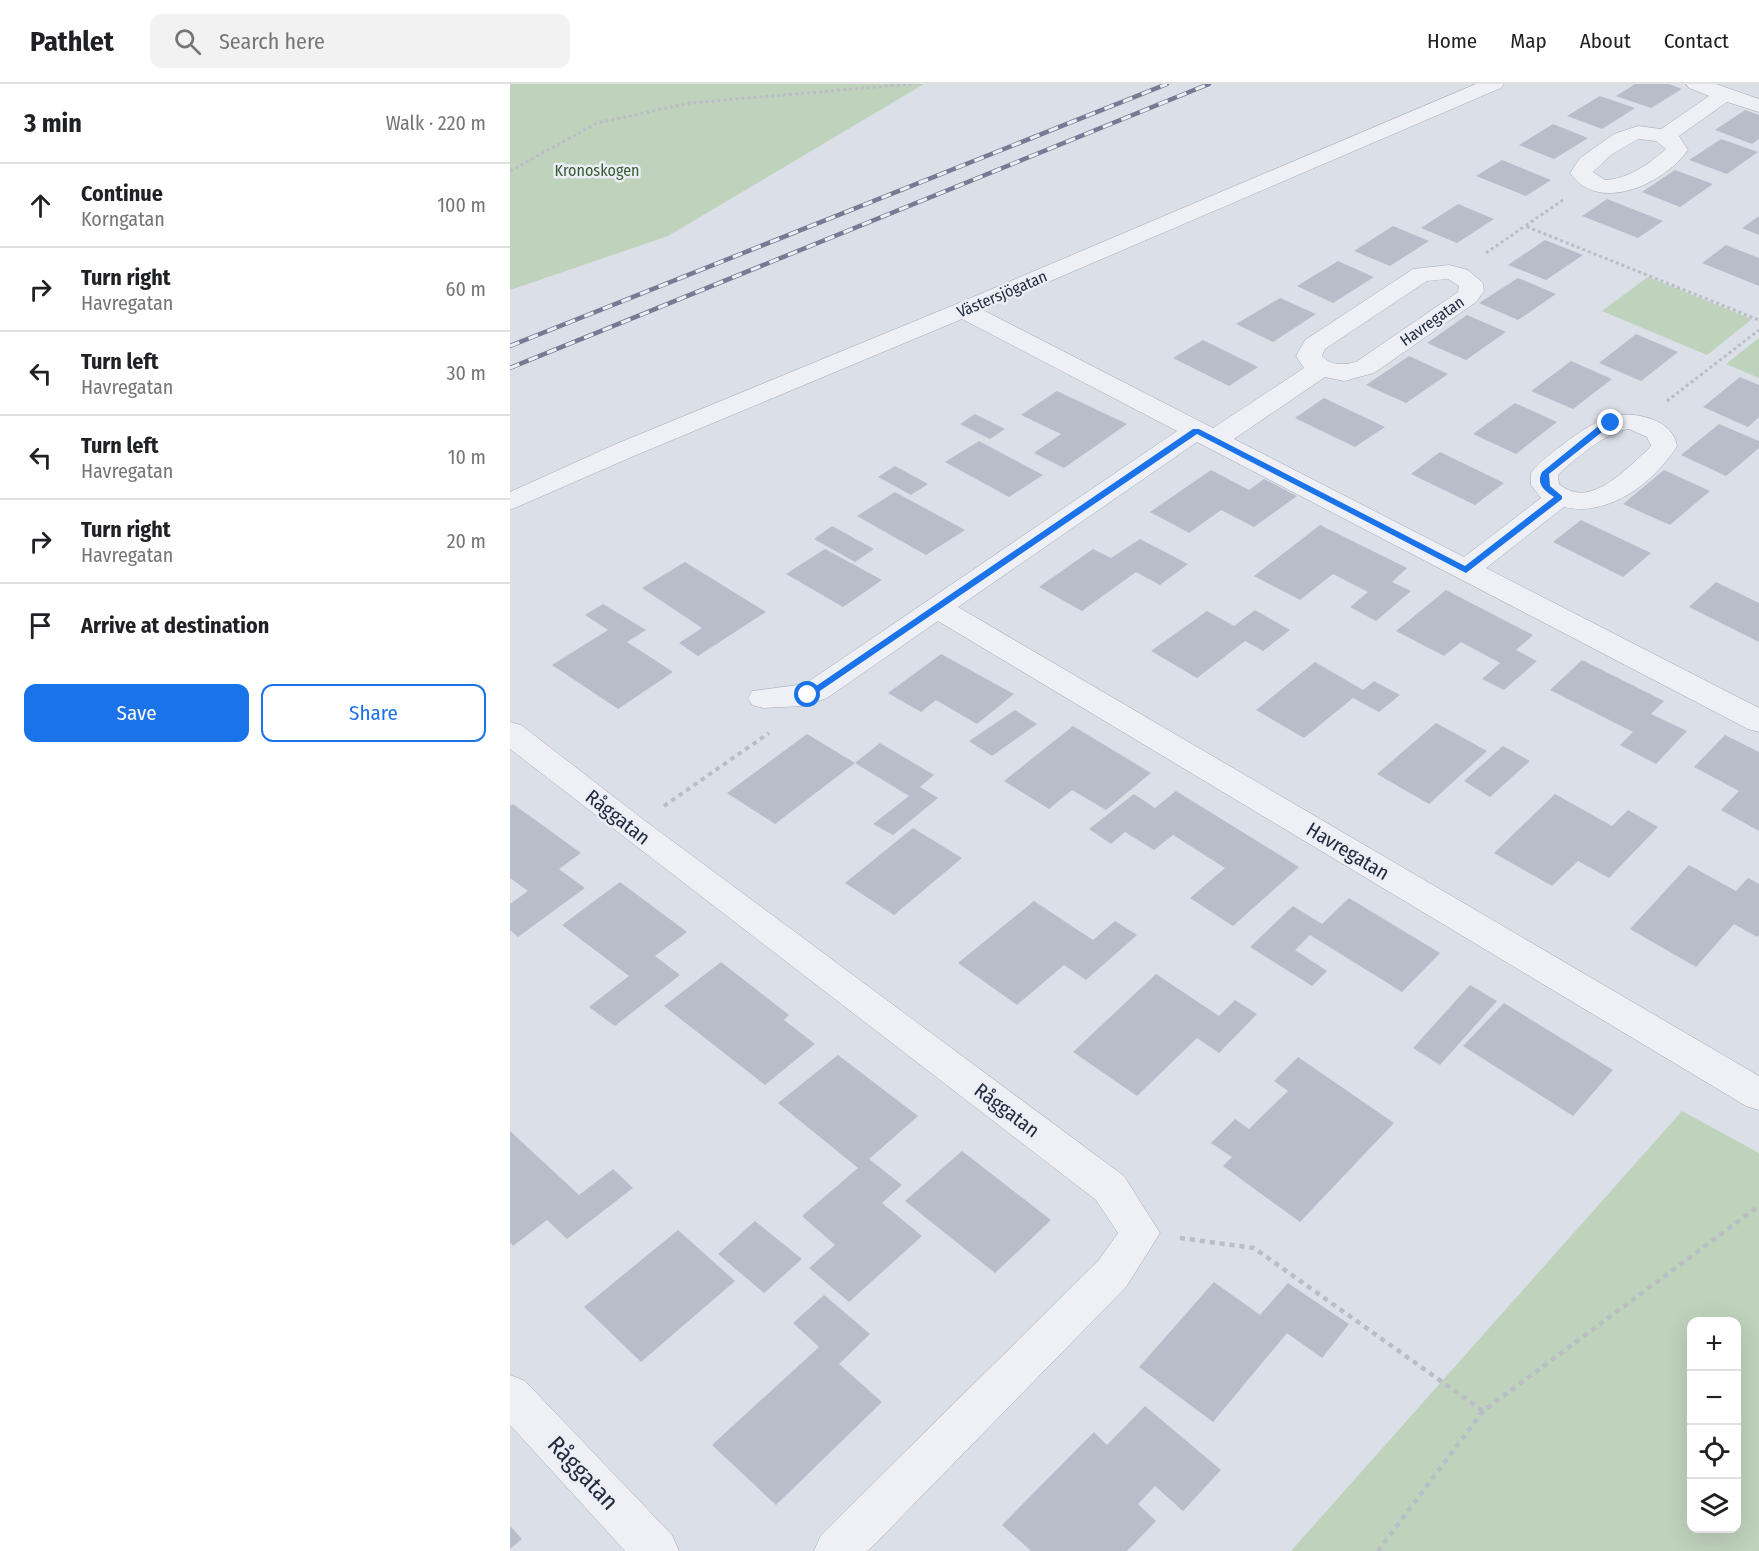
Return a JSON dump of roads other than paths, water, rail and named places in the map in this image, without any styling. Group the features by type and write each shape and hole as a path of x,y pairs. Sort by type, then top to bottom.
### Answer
{"street":[{"name":"Västersjögatan","path":"510,502 625,450 963,310 1494,84"},
{"path":"1696,84 1759,106"},
{"path":"1664,136 1674,142 1677,150 1630,184 1608,186 1589,181 1581,173 1582,167 1628,135 1648,132 1664,136 1725,94"},
{"name":"Havregatan","path":"1440,271 1457,274 1471,283 1470,294 1359,371 1338,373 1321,368 1314,364 1309,356 1314,345 1421,274 1440,271"},
{"path":"963,310 1758,718"},
{"path":"776,698 808,695 816,691 937,608 1205,435 1321,368"},
{"path":"1622,422 1641,423 1654,429 1662,437 1664,446 1659,454 1600,500 1574,502 1559,497 1544,483 1543,478 1548,470 1605,425 1622,422"},
{"path":"1466,570 1559,497"},
{"name":"Havregatan","path":"937,608 1759,1095"},
{"name":"Råggatan","path":"514,741 1110,1188 1140,1233 1112,1274 837,1551"},
{"name":"Råggatan","path":"510,1395 656,1551"}],"railway":[{"path":"510,346 1167,84"},
{"path":"510,368 1209,84"}],"park label":[{"name":"Kronoskogen","path":"597,170"}]}
